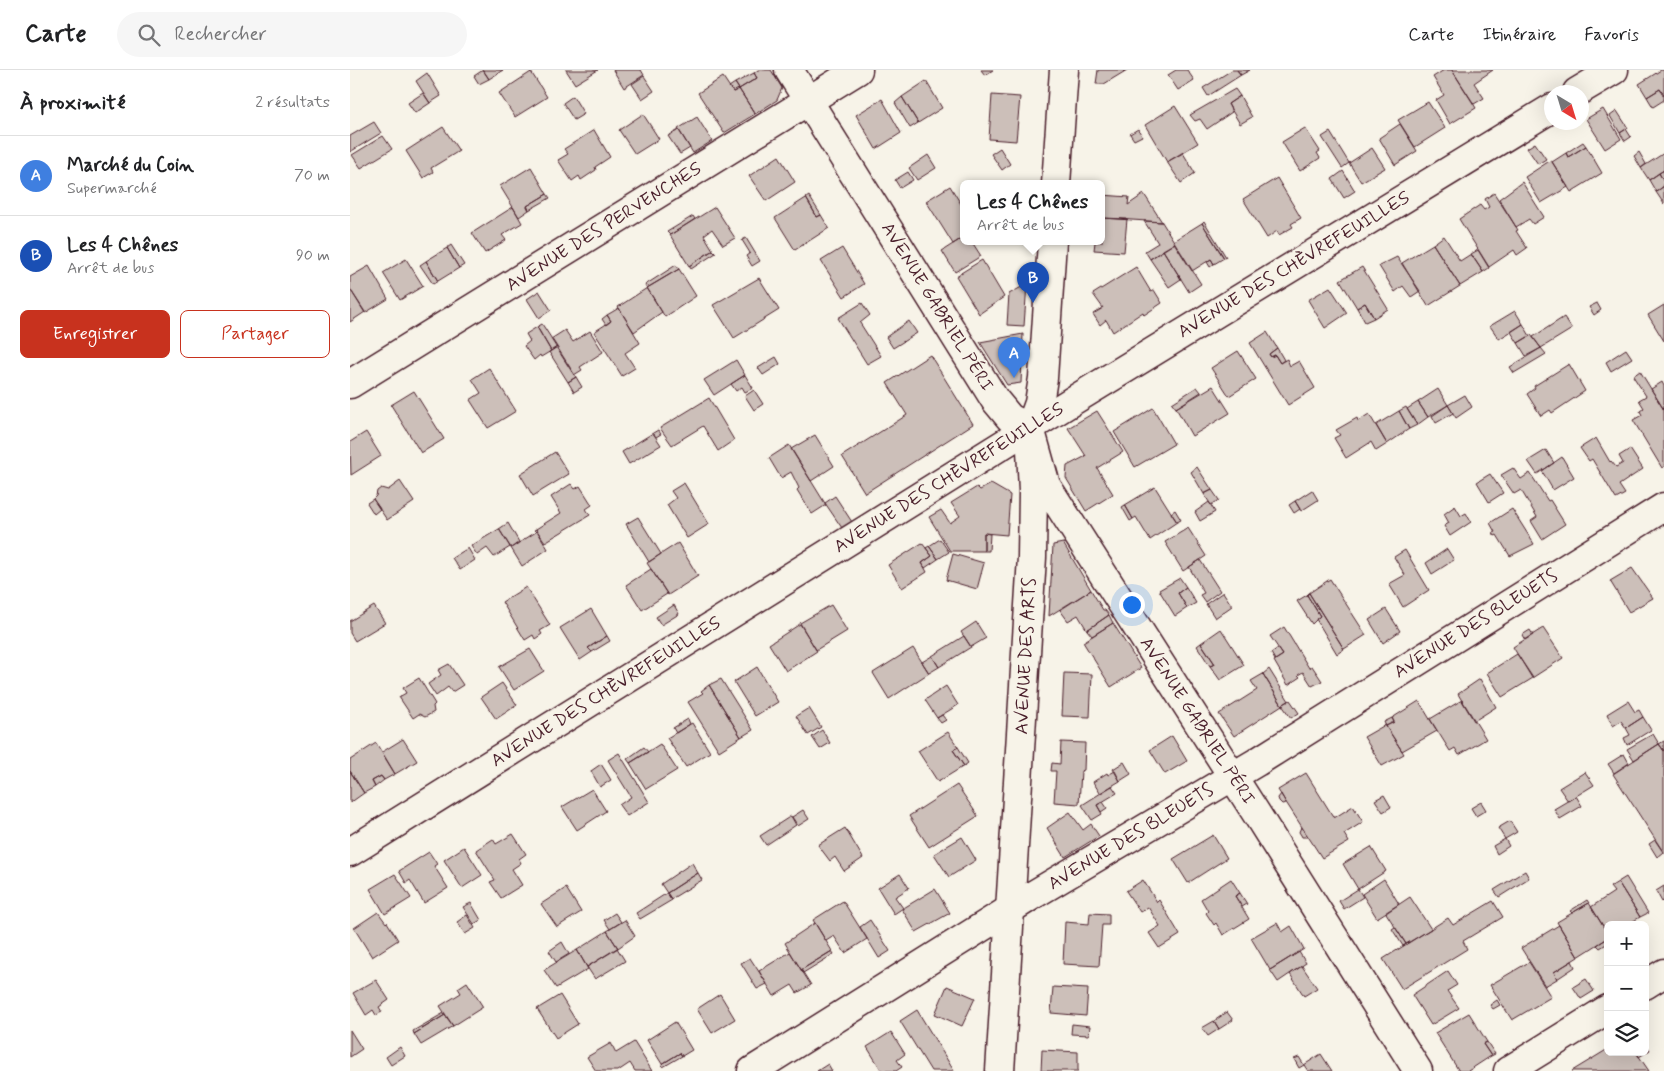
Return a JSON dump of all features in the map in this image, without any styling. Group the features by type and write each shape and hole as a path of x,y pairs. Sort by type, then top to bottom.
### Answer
{"street":[{"name":"AVENUE GABRIEL PÉRI","path":"789,70 995,400 1010,418 1030,428 1046,484 1233,776 1418,1071"},
{"name":"AVENUE DES PERVENCHES","path":"350,384 858,70"},
{"path":"1056,180 1064,70"},
{"path":"1589,85 1614,70"},
{"name":"AVENUE DES CHÈVREFEUILLES","path":"350,852 1030,428 1544,113"},
{"name":"AVENUE DES ARTS","path":"1000,1071 1032,557 1033,491 1030,428 1039,403 1043,378 1052,245"},
{"name":"AVENUE DES BLEUETS","path":"752,1071 1011,909 1233,776 1664,506"},
{"path":"1649,982 1664,973"},
{"path":"1508,1071 1605,1011"}],"building":[{"path":"483,70 489,79 479,84 474,76"},
{"path":"483,70 503,70 489,79"},
{"path":"566,70 598,70 575,84"},
{"path":"613,70 641,70 644,75 624,88"},
{"path":"758,70 771,70 782,88 777,100 755,114 739,89 757,78 754,73"},
{"path":"981,70 993,70 985,75"},
{"path":"1098,70 1127,70 1104,84 1096,84"},
{"path":"1176,70 1187,70 1194,80 1178,90 1168,75"},
{"path":"1232,70 1237,70 1241,75 1208,96 1203,88"},
{"path":"1237,70 1250,70 1241,75"},
{"path":"1444,70 1452,70 1476,108 1450,124 1436,100 1444,95 1433,77"},
{"path":"1452,70 1493,70 1474,83 1484,98 1474,104"},
{"path":"1664,70 1664,96 1660,89 1647,97 1639,84"},
{"path":"531,72 547,97 515,117 499,93"},
{"path":"427,73 441,96 430,103 416,81"},
{"path":"754,73 757,78 739,89 735,83"},
{"path":"644,76 654,91 642,99 632,84"},
{"path":"723,77 733,92 739,89 755,114 724,133 698,93"},
{"path":"926,81 942,108 918,123 902,97"},
{"path":"735,83 739,89 733,92 729,87"},
{"path":"1235,89 1240,96 1228,104 1232,112 1207,129 1200,119 1195,121 1190,115"},
{"path":"1660,89 1664,100 1653,107 1647,97"},
{"path":"423,93 430,103 415,113 408,103"},
{"path":"992,95 1020,97 1016,141 989,139"},
{"path":"573,96 584,114 574,120 563,103"},
{"path":"1240,96 1252,117 1240,124 1228,104"},
{"path":"902,97 918,123 910,128 895,103"},
{"path":"882,99 901,133 876,149 856,115"},
{"path":"1428,102 1445,128 1415,147 1398,120"},
{"path":"1175,106 1198,143 1167,162 1145,125"},
{"path":"1603,109 1621,139 1605,149 1589,124 1589,117"},
{"path":"1617,111 1628,128 1620,133 1610,116"},
{"path":"643,114 659,139 635,154 619,130"},
{"path":"697,117 712,141 693,153 678,129"},
{"path":"374,122 381,133 350,152 350,136"},
{"path":"1400,124 1417,151 1395,165 1379,138"},
{"path":"443,127 459,151 431,168 433,172 423,178 406,151"},
{"path":"1305,128 1320,151 1317,153 1320,158 1300,171 1282,142"},
{"path":"1138,129 1142,136 1134,140 1130,134"},
{"path":"1626,129 1631,137 1625,141 1620,133"},
{"path":"594,130 610,157 581,180 579,176 572,181 558,160 568,154 564,149"},
{"path":"679,130 690,148 680,154 668,136"},
{"path":"1330,132 1349,163 1342,168 1322,137"},
{"path":"383,136 392,149 361,168 352,155"},
{"path":"1583,142 1586,146 1568,157 1566,153"},
{"path":"1535,143 1546,159 1538,164 1527,148"},
{"path":"1586,146 1602,173 1571,192 1552,162 1566,153 1568,157"},
{"path":"1000,148 1010,164 1002,170 991,154"},
{"path":"1372,148 1385,168 1361,182 1349,163"},
{"path":"1639,152 1646,164 1641,168 1634,156"},
{"path":"1183,153 1195,173 1181,183 1167,162"},
{"path":"1664,153 1664,170 1649,180 1641,168"},
{"path":"928,155 936,168 917,180 909,168"},
{"path":"779,156 795,182 766,201 749,176"},
{"path":"1551,160 1568,187 1541,203 1525,177"},
{"path":"531,167 547,194 527,206 529,210 519,217 500,186"},
{"path":"1664,170 1664,182 1659,173"},
{"path":"1343,171 1355,191 1344,198 1332,179"},
{"path":"908,172 913,180 900,188 895,180"},
{"path":"1659,173 1664,186 1656,192 1649,180"},
{"path":"1277,178 1301,218 1291,224 1293,227 1279,235 1277,231 1267,238 1243,199"},
{"path":"1522,182 1544,217 1533,224 1529,219 1516,227 1499,199"},
{"path":"950,186 960,202 960,240 953,244 926,201"},
{"path":"1664,186 1664,204 1656,192"},
{"path":"1494,193 1518,230 1516,231 1527,248 1517,255 1514,250 1489,267 1459,219 1480,205 1484,210 1489,207 1485,199"},
{"path":"547,194 550,198 529,210 527,206"},
{"path":"1144,194 1162,222 1105,218 1105,195 1129,197 1128,205"},
{"path":"809,196 821,215 817,217 806,198"},
{"path":"806,198 817,217 821,215 829,228 795,250 775,218"},
{"path":"513,207 522,223 502,235 506,240 485,253 472,233"},
{"path":"715,207 735,238 723,245 712,229 704,235 713,250 689,266 670,235"},
{"path":"693,216 695,219 670,235 667,232"},
{"path":"1105,218 1127,219 1124,252 1094,250 1095,245 1105,245"},
{"path":"1144,221 1162,222 1175,243 1150,259 1145,251 1158,243"},
{"path":"1204,221 1226,257 1224,258 1202,223"},
{"path":"1202,223 1224,258 1214,264 1211,259 1192,271 1173,241"},
{"path":"1444,236 1460,261 1471,254 1483,272 1460,286 1433,244"},
{"path":"746,238 760,261 752,266 746,256 750,253 742,240"},
{"path":"960,240 960,245 974,245 981,256 955,272 942,251"},
{"path":"1175,243 1201,284 1189,292 1163,250"},
{"path":"1433,244 1460,286 1428,306 1402,263"},
{"path":"451,245 464,265 459,268 447,248"},
{"path":"447,248 459,268 438,281 426,261"},
{"path":"842,248 864,284 844,297 821,261"},
{"path":"713,250 716,253 691,269 689,266"},
{"path":"1163,250 1181,279 1169,287 1150,259"},
{"path":"1478,250 1489,268 1483,272 1471,254"},
{"path":"1397,257 1420,291 1411,297 1403,286 1395,292 1379,266"},
{"path":"406,259 423,286 400,300 383,273"},
{"path":"1211,259 1214,264 1210,267 1207,262"},
{"path":"982,260 1004,297 979,314 956,276"},
{"path":"426,261 438,281 433,284 420,265"},
{"path":"676,265 679,269 647,288 645,285"},
{"path":"369,266 388,299 365,313 350,289 350,277"},
{"path":"1136,267 1151,292 1154,290 1162,303 1144,315 1143,312 1113,332 1106,320 1100,325 1093,314 1103,308 1093,294"},
{"path":"1362,267 1388,309 1374,318 1365,303 1357,308 1340,280"},
{"path":"679,269 696,296 665,317 647,288"},
{"path":"759,278 779,310 734,338 713,305"},
{"path":"1027,284 1024,326 1007,325 1009,294"},
{"path":"1330,287 1347,313 1325,328 1308,300"},
{"path":"647,288 662,312 634,332 618,307"},
{"path":"350,289 365,312 350,322"},
{"path":"539,291 551,310 539,318 527,299"},
{"path":"862,303 870,315 860,323 881,356 867,364 838,318"},
{"path":"1365,303 1374,318 1365,322 1357,308"},
{"path":"1597,303 1601,310 1594,315 1589,307"},
{"path":"1664,305 1664,341 1648,315"},
{"path":"619,308 640,343 625,353 635,368 622,376 594,332 611,321 607,315"},
{"path":"1515,311 1523,324 1499,339 1490,326"},
{"path":"607,315 611,321 606,325 602,319"},
{"path":"1564,317 1572,329 1541,348 1533,337"},
{"path":"909,321 917,333 893,348 886,337"},
{"path":"542,324 557,347 551,351 537,327"},
{"path":"1523,324 1530,336 1518,343 1511,332"},
{"path":"537,327 551,351 541,357 540,355 534,360 524,346 530,341 526,334"},
{"path":"565,330 573,342 590,331 603,352 580,367 582,370 574,375 551,339"},
{"path":"1267,332 1277,348 1269,354 1271,357 1275,355 1280,363 1287,359 1290,366 1299,361 1315,388 1288,405 1250,343"},
{"path":"1023,334 1021,383 1007,385 980,342"},
{"path":"1531,335 1541,348 1526,356 1518,343"},
{"path":"557,347 576,377 568,382 549,352"},
{"path":"1277,348 1284,360 1280,363 1275,355 1271,357 1269,354"},
{"path":"1541,348 1546,354 1514,373 1510,367"},
{"path":"1626,349 1632,358 1611,371 1606,362"},
{"path":"1238,351 1256,379 1229,396 1211,368"},
{"path":"930,355 973,424 865,493 842,456 907,415 887,383"},
{"path":"776,357 780,364 763,375 758,368"},
{"path":"736,360 745,375 714,395 704,380"},
{"path":"1569,364 1585,391 1552,413 1550,410 1541,416 1527,394 1535,388 1534,386"},
{"path":"489,368 516,411 488,428 470,400 481,393 472,379"},
{"path":"1640,371 1664,410 1664,467 1662,468 1633,420 1642,415 1640,411 1644,408 1639,400 1646,396 1633,376"},
{"path":"745,375 753,388 745,392 742,387 736,391 731,384"},
{"path":"576,377 582,387 574,392 568,382"},
{"path":"1662,382 1664,386 1664,410 1651,389"},
{"path":"1213,386 1230,413 1192,436 1176,408"},
{"path":"1197,387 1201,392 1176,408 1172,403"},
{"path":"1438,389 1448,405 1428,417 1418,402"},
{"path":"754,390 763,404 754,410 745,396"},
{"path":"414,391 444,439 421,453 391,405"},
{"path":"1465,395 1472,407 1456,418 1448,405"},
{"path":"709,398 734,440 718,451 703,426 672,445 660,428"},
{"path":"1418,402 1428,417 1417,425 1407,409"},
{"path":"1448,405 1453,413 1436,423 1432,416"},
{"path":"1406,407 1417,425 1409,429 1399,411"},
{"path":"1153,408 1174,444 1135,467 1114,432"},
{"path":"1097,411 1123,452 1097,468 1113,494 1086,511 1066,478 1067,466 1086,456 1068,428"},
{"path":"1399,411 1409,429 1387,444 1376,425"},
{"path":"1369,414 1387,444 1376,451 1371,442 1346,458 1334,438 1340,435 1336,430 1357,418 1358,421"},
{"path":"658,430 661,434 656,437 653,433"},
{"path":"366,432 381,456 351,475 350,442"},
{"path":"653,433 661,445 629,464 622,452"},
{"path":"815,435 834,466 811,481 791,449"},
{"path":"1596,438 1610,462 1616,467 1623,463 1619,456 1630,449 1643,469 1619,485 1625,494 1616,499 1592,459 1589,461 1580,448"},
{"path":"789,445 826,505 812,514 797,490 799,488 791,472 781,478 769,458"},
{"path":"1546,450 1554,463 1537,474 1528,461"},
{"path":"555,452 569,474 533,496 520,474"},
{"path":"1562,457 1574,477 1553,490 1542,471"},
{"path":"1197,467 1212,490 1204,494 1191,472"},
{"path":"1513,468 1521,479 1530,473 1565,524 1542,539 1531,521 1537,517 1521,490 1514,494 1501,475"},
{"path":"1490,474 1503,493 1489,502 1477,482"},
{"path":"400,481 414,502 387,520 373,499 381,488 388,490"},
{"path":"684,483 709,524 687,538 667,505 676,498 671,491"},
{"path":"571,484 575,489 580,486 592,505 586,509 590,515 545,542 536,529 561,513 551,497"},
{"path":"991,484 1010,495 1007,535 984,533 984,551 950,551 929,517 941,510 950,523 960,516 951,503 977,487 980,490"},
{"path":"1155,487 1177,522 1150,540 1136,517 1133,519 1125,505"},
{"path":"1212,490 1219,500 1211,505 1204,494"},
{"path":"1312,490 1318,500 1301,511 1295,501"},
{"path":"835,496 852,522 842,528 825,503"},
{"path":"373,499 380,509 374,514 367,503"},
{"path":"1295,501 1300,509 1294,513 1289,505"},
{"path":"1209,502 1215,512 1200,521 1195,512"},
{"path":"1125,505 1133,519 1130,521 1122,507"},
{"path":"1455,506 1461,516 1466,513 1471,522 1450,536 1444,526 1449,523 1444,514"},
{"path":"1512,509 1534,544 1510,556 1497,535 1495,536 1493,533 1495,532 1490,523"},
{"path":"1175,510 1181,520 1177,522 1171,513"},
{"path":"638,517 661,554 649,562 626,524"},
{"path":"508,523 519,542 511,548 499,529"},
{"path":"1188,528 1206,556 1183,571 1165,542"},
{"path":"499,529 510,547 494,557 487,548 477,555 471,546"},
{"path":"536,529 548,549 522,566 511,548 536,532 534,530"},
{"path":"984,533 990,534 989,551 984,551"},
{"path":"940,539 949,552 938,559 929,546"},
{"path":"678,543 698,576 668,595 647,563"},
{"path":"922,543 932,556 922,563 927,572 902,588 888,565"},
{"path":"1063,543 1091,590 1049,616 1053,545"},
{"path":"929,546 938,559 925,568 922,563 932,556 926,548"},
{"path":"468,548 475,560 460,570 452,558"},
{"path":"1447,549 1454,560 1432,574 1426,563"},
{"path":"1405,550 1429,590 1403,607 1389,584 1405,575 1394,557"},
{"path":"953,554 984,563 977,589 946,580"},
{"path":"1200,560 1220,591 1205,602 1200,595 1204,593 1189,567"},
{"path":"1632,568 1653,598 1629,612 1610,581"},
{"path":"651,569 667,594 642,610 626,585"},
{"path":"1180,578 1186,587 1178,593 1187,608 1175,616 1159,590"},
{"path":"1330,579 1366,635 1344,649 1309,593"},
{"path":"526,587 550,625 540,631 542,634 535,639 533,635 525,640 502,602"},
{"path":"1186,587 1196,603 1187,608 1178,593"},
{"path":"1091,590 1103,610 1109,615 1087,630 1078,615 1068,621 1060,610"},
{"path":"1223,592 1232,606 1215,618 1206,604"},
{"path":"1309,593 1344,649 1337,654 1316,619 1320,616 1307,595"},
{"path":"1307,595 1320,616 1312,624 1297,601"},
{"path":"674,605 679,614 661,625 656,617"},
{"path":"831,605 847,631 816,650 800,623"},
{"path":"374,606 385,623 355,641 350,633 350,621"},
{"path":"591,609 607,636 588,648 592,652 580,660 560,628"},
{"path":"1386,609 1400,631 1383,643 1369,620"},
{"path":"1109,615 1113,623 1092,636 1087,630"},
{"path":"976,622 986,638 971,647 961,632"},
{"path":"1113,623 1141,668 1111,687 1083,642"},
{"path":"800,624 817,651 786,671 769,644"},
{"path":"1284,627 1309,668 1312,666 1322,681 1312,686 1303,672 1298,675 1300,677 1288,685 1274,661 1283,655 1270,636"},
{"path":"1543,628 1563,658 1532,678 1513,647"},
{"path":"1221,629 1244,665 1220,680 1210,666 1215,664 1201,643"},
{"path":"1530,630 1533,635 1525,640 1522,635"},
{"path":"607,636 610,641 592,652 588,648"},
{"path":"964,636 971,647 939,667 932,656"},
{"path":"1201,643 1215,664 1210,666 1197,646"},
{"path":"913,648 929,673 889,699 873,673"},
{"path":"1278,648 1283,655 1275,660 1271,653"},
{"path":"530,649 544,671 514,690 499,667"},
{"path":"1517,654 1533,678 1502,697 1487,673"},
{"path":"932,656 939,667 929,673 922,662"},
{"path":"449,664 463,685 452,692 448,687 436,696 428,684 441,675 438,670"},
{"path":"757,667 778,702 755,716 734,682"},
{"path":"1269,669 1289,701 1282,705 1263,674"},
{"path":"1064,673 1092,674 1090,717 1062,716"},
{"path":"1263,674 1282,705 1234,736 1219,714 1257,690 1251,681"},
{"path":"419,678 435,704 433,706 434,712 425,717 419,714 413,718 399,697 406,693 403,688"},
{"path":"721,679 753,730 741,737 709,685"},
{"path":"1480,679 1496,707 1474,721 1458,694"},
{"path":"502,683 517,705 496,719 481,697"},
{"path":"709,685 741,737 719,751 688,702 703,693 701,691"},
{"path":"946,686 958,705 937,718 925,700"},
{"path":"1290,700 1299,713 1291,718 1282,705"},
{"path":"1462,700 1486,739 1459,755 1455,748 1450,751 1430,719"},
{"path":"1419,701 1437,731 1402,751 1386,726 1394,722 1392,718"},
{"path":"1628,701 1635,712 1639,710 1643,717 1626,728 1621,721 1613,726 1607,714"},
{"path":"809,708 821,727 808,735 796,716"},
{"path":"942,715 946,720 941,723 937,718"},
{"path":"1643,717 1651,730 1627,745 1624,738 1630,735 1626,728"},
{"path":"1392,718 1394,722 1386,726 1384,722"},
{"path":"688,719 690,724 676,733 673,728"},
{"path":"692,723 710,752 686,767 667,738"},
{"path":"1385,725 1404,754 1382,766 1364,737"},
{"path":"822,730 830,743 820,749 812,737"},
{"path":"948,732 958,747 953,750 964,766 938,782 918,751"},
{"path":"1653,734 1659,744 1634,760 1627,749"},
{"path":"1172,736 1187,761 1165,774 1150,750"},
{"path":"403,739 417,761 395,774 382,752"},
{"path":"1664,741 1664,751 1659,744"},
{"path":"1061,742 1085,743 1084,770 1081,771 1079,804 1054,802 1056,771 1051,771 1052,763 1060,764"},
{"path":"376,743 395,774 384,780 381,776 372,781 375,787 364,793 350,771 350,760"},
{"path":"660,744 677,770 646,789 630,763"},
{"path":"1659,744 1664,751 1664,853 1613,774"},
{"path":"644,747 648,752 630,763 627,759"},
{"path":"958,747 968,763 964,766 953,750"},
{"path":"619,753 649,802 627,816 619,805 631,797 608,760"},
{"path":"1624,754 1629,763 1614,773 1608,764"},
{"path":"1124,762 1131,774 1120,781 1113,769"},
{"path":"601,764 611,780 600,787 591,771"},
{"path":"350,771 364,793 350,803"},
{"path":"1115,771 1120,781 1100,793 1093,782 1107,773 1108,775"},
{"path":"1585,772 1594,785 1568,801 1559,788"},
{"path":"1306,773 1334,818 1353,806 1363,822 1344,834 1349,842 1322,858 1278,790"},
{"path":"381,776 384,780 375,787 372,781"},
{"path":"957,785 978,816 929,847 909,816"},
{"path":"1112,786 1117,793 1097,805 1102,814 1092,820 1082,805"},
{"path":"592,789 606,811 577,830 562,807"},
{"path":"1281,794 1286,803 1282,804 1279,801 1278,798"},
{"path":"1384,795 1391,807 1383,812 1375,800"},
{"path":"1576,796 1582,806 1560,819 1554,809"},
{"path":"1103,802 1107,808 1101,812 1097,805"},
{"path":"1481,802 1486,810 1476,816 1471,808"},
{"path":"803,810 809,819 798,826 792,817"},
{"path":"1070,812 1083,830 1091,824 1099,836 1065,857 1047,828"},
{"path":"791,816 796,825 766,845 760,836"},
{"path":"1510,821 1517,832 1505,839 1498,828"},
{"path":"1301,827 1308,837 1302,837 1299,832"},
{"path":"845,828 863,858 844,871 835,857 830,861 818,845"},
{"path":"513,834 526,854 519,859 521,863 512,869 522,885 501,898 490,882 495,880 476,850 493,839 496,844"},
{"path":"1213,835 1227,858 1188,883 1173,859"},
{"path":"962,837 976,860 949,877 934,854"},
{"path":"1505,839 1509,846 1497,854 1493,846"},
{"path":"1655,840 1663,852 1657,857 1649,844"},
{"path":"464,847 482,875 462,888 444,860"},
{"path":"1371,847 1386,871 1358,889 1343,864"},
{"path":"429,852 437,864 434,866 448,888 424,903 410,880 406,883 399,871"},
{"path":"692,863 698,873 667,893 661,884"},
{"path":"1525,871 1529,878 1499,897 1494,890"},
{"path":"698,873 702,880 671,899 667,893"},
{"path":"395,874 411,898 385,914 370,889"},
{"path":"900,874 909,888 895,897 903,908 894,914 878,888"},
{"path":"1626,877 1648,913 1640,917 1618,882"},
{"path":"1231,879 1240,893 1235,896 1249,919 1223,935 1216,923 1214,925 1206,913 1208,911 1201,899"},
{"path":"1384,879 1399,904 1377,918 1362,894"},
{"path":"1143,880 1157,902 1159,900 1180,935 1159,948 1149,933 1160,926 1148,907 1140,912 1126,891"},
{"path":"1618,882 1640,917 1634,921 1604,921 1604,928 1591,907 1614,892 1610,887"},
{"path":"1664,886 1664,900 1662,902 1656,891"},
{"path":"566,888 581,912 557,927 541,904"},
{"path":"935,889 950,913 916,932 902,909"},
{"path":"1358,889 1363,897 1344,909 1339,901"},
{"path":"667,893 672,900 640,919 636,913"},
{"path":"1240,893 1247,904 1242,907 1235,896"},
{"path":"1410,897 1431,929 1406,944 1386,913"},
{"path":"1587,900 1589,903 1572,913 1570,911"},
{"path":"843,901 867,939 845,953 834,936 826,941 813,920"},
{"path":"1493,901 1503,917 1463,941 1467,949 1402,989 1383,959 1448,918 1453,925"},
{"path":"471,903 481,920 474,924 463,907"},
{"path":"1589,903 1604,927 1604,941 1578,957 1557,922"},
{"path":"378,912 387,922 398,940 372,957 354,928"},
{"path":"615,913 621,922 610,929 604,920"},
{"path":"1090,913 1109,914 1109,925 1102,925 1099,966 1063,964 1065,922 1089,924"},
{"path":"467,915 475,928 465,934 457,922"},
{"path":"625,920 635,936 618,948 607,931"},
{"path":"870,920 890,951 879,958 860,927"},
{"path":"815,923 832,951 801,970 785,943"},
{"path":"1277,923 1282,932 1291,926 1304,949 1270,970 1251,938"},
{"path":"1559,925 1578,957 1554,972 1557,979 1545,986 1521,948"},
{"path":"1395,927 1406,944 1403,946 1392,929"},
{"path":"607,931 618,948 587,967 577,950"},
{"path":"1604,941 1604,946 1600,948 1597,945"},
{"path":"562,942 569,954 556,962 549,951"},
{"path":"617,948 625,961 595,979 587,967"},
{"path":"577,950 588,969 556,988 544,970"},
{"path":"832,951 834,954 803,973 801,970"},
{"path":"790,952 811,985 797,993 792,985 774,996 759,971"},
{"path":"1299,952 1306,963 1278,982 1270,970"},
{"path":"750,958 767,984 757,989 741,963"},
{"path":"1572,961 1575,967 1557,979 1554,972"},
{"path":"1529,962 1551,997 1512,1020 1490,985"},
{"path":"1302,966 1317,988 1304,996 1290,974"},
{"path":"1448,971 1457,985 1447,991 1459,1008 1431,1025 1412,995"},
{"path":"1586,979 1594,991 1581,999 1573,987"},
{"path":"376,980 389,1000 379,1007 382,1012 376,1015 373,1010 366,1015 353,993"},
{"path":"467,982 483,1007 453,1026 440,1006 461,993 458,988"},
{"path":"947,986 975,998 962,1026 935,1014"},
{"path":"1053,987 1088,989 1086,1016 1051,1013"},
{"path":"720,994 735,1019 712,1033 697,1009"},
{"path":"560,995 578,1024 556,1038 537,1009"},
{"path":"1497,1000 1500,1005 1493,1009 1490,1005"},
{"path":"917,1010 954,1071 931,1071 900,1021"},
{"path":"1227,1012 1233,1020 1219,1029 1214,1021"},
{"path":"444,1013 445,1015 414,1034 413,1031"},
{"path":"1469,1013 1487,1042 1483,1044 1491,1056 1468,1071 1459,1071 1435,1033"},
{"path":"445,1015 453,1026 421,1045 414,1034"},
{"path":"1214,1021 1219,1029 1208,1036 1202,1028"},
{"path":"675,1022 692,1050 682,1056 680,1053 662,1064 647,1040"},
{"path":"1072,1024 1090,1026 1089,1035 1071,1034"},
{"path":"350,1030 362,1049 350,1057"},
{"path":"891,1032 905,1054 897,1060 902,1067 896,1071 882,1071 867,1047"},
{"path":"634,1042 652,1071 635,1071 630,1063 618,1071 596,1071 587,1057 611,1043 616,1053"},
{"path":"1487,1042 1495,1054 1491,1056 1483,1044"},
{"path":"400,1047 405,1056 391,1065 386,1057"},
{"path":"1042,1050 1078,1052 1078,1071 1041,1071"},
{"path":"1604,1051 1604,1056 1639,1056 1649,1071 1572,1071"},
{"path":"680,1053 682,1056 663,1067 662,1064"},
{"path":"1321,1054 1332,1071 1308,1071 1304,1065"},
{"path":"1299,1057 1304,1065 1299,1068 1294,1059"},
{"path":"828,1064 832,1071 817,1071"}],"place":[{"name":"Les 4 Chênes","path":"1033,303"},
{"name":"Marché du Coin","path":"1014,378"}]}
